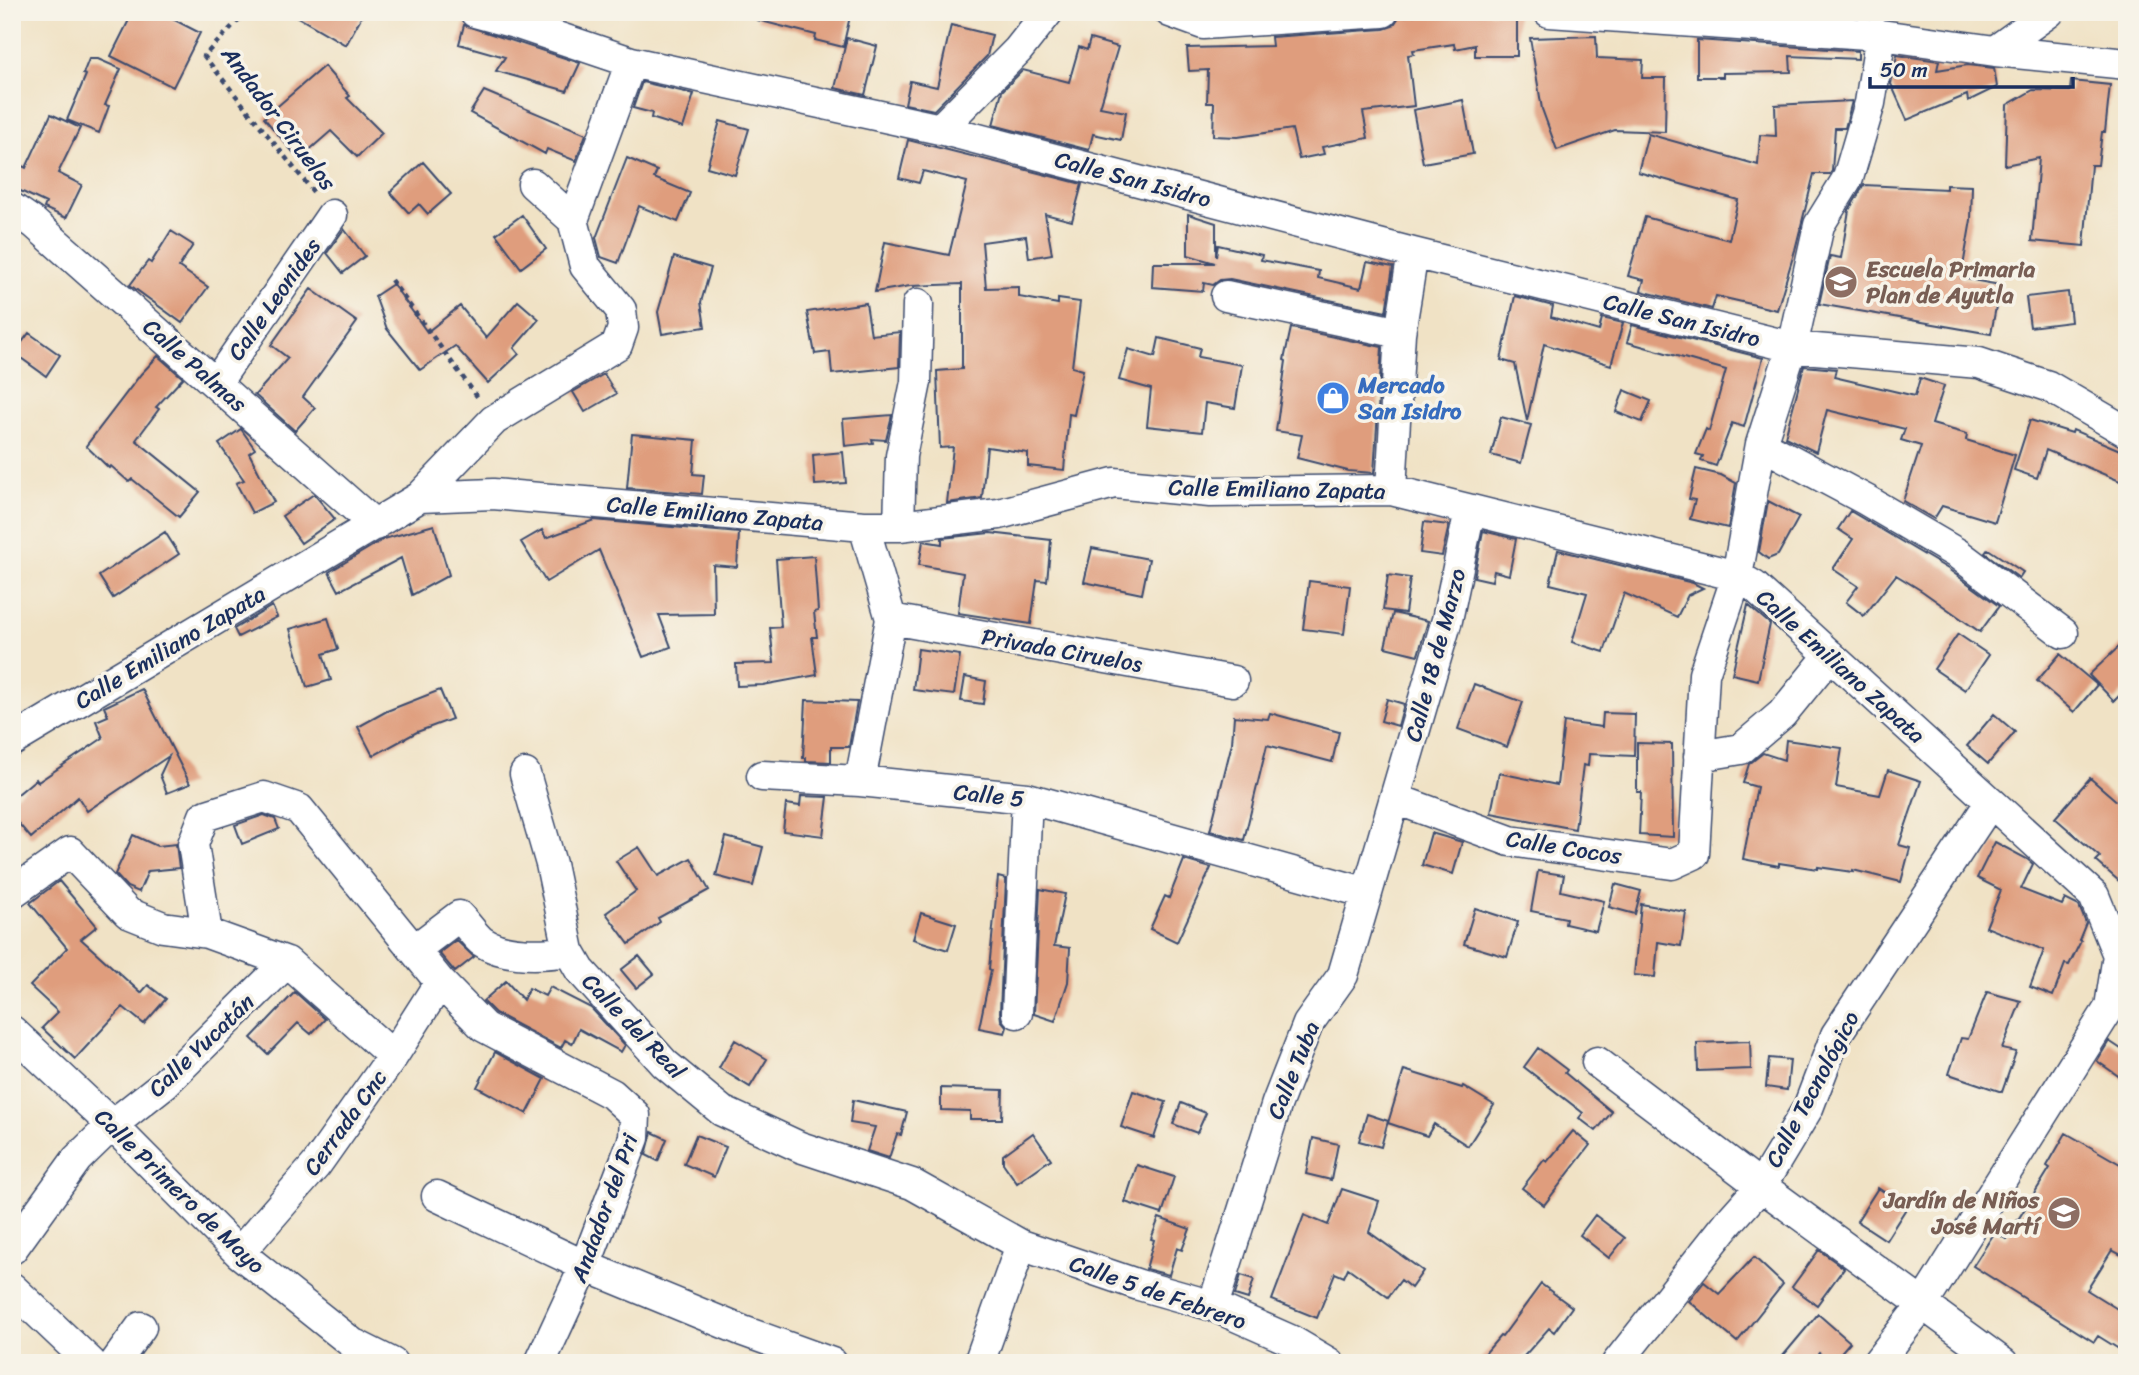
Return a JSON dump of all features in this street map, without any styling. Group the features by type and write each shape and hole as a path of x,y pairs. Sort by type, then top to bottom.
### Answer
{"street":[{"name":"Calle San Isidro","path":"475,12 517,18 631,62 940,129 1413,253 1792,346 1979,363 2048,386 2127,432"},
{"path":"940,129 1018,50 1048,12"},
{"path":"1170,12 1203,24 1384,12"},
{"path":"1549,12 1881,35 1912,25 1995,51 2127,64"},
{"path":"1995,51 2049,12"},
{"name":"Calle San Isidro","path":"1694,854 1703,674 1737,576 1761,444 1792,346 1819,225 1848,178 1870,103 1881,35"},
{"path":"573,220 631,62"},
{"path":"420,497 494,420 617,345 623,328 621,310 585,267 573,220 533,184"},
{"name":"Calle Palmas","path":"12,208 34,223 375,526"},
{"name":"Calle Leonides","path":"216,383 332,215"},
{"path":"1391,490 1400,333 1413,253"},
{"path":"1226,296 1400,333"},
{"path":"899,526 901,456 916,382 918,304"},
{"path":"1761,444 1866,500 1958,554 2063,633"},
{"name":"Calle Emiliano Zapata","path":"12,741 420,497 493,494 864,526 899,526 999,514 1114,483 1210,492 1391,490 1737,576 1754,586 2094,896 2118,955 2119,1012"},
{"name":"Calle 18 de Marzo","path":"1396,799 1447,620 1470,510"},
{"path":"860,781 891,619 864,526"},
{"name":"Privada Ciruelos","path":"891,619 1233,681"},
{"path":"1699,756 1741,749 1782,714 1830,655"},
{"name":"Calle del Real","path":"525,774 551,864 569,951 579,970 665,1064 722,1111 800,1147 912,1185 1021,1245"},
{"name":"Calle 5","path":"762,776 860,781 1027,797 1367,893"},
{"name":"Andador del Pri","path":"207,933 193,844 204,816 264,797 299,809 440,982 484,1027 612,1094 635,1115 634,1138 585,1266 540,1363"},
{"path":"1017,1013 1027,797"},
{"name":"Calle Cocos","path":"1396,799 1510,841 1672,864 1694,854"},
{"name":"Calle Tuba","path":"1213,1306 1277,1103 1308,1024 1343,975 1396,799"},
{"name":"Calle Tecnológico","path":"1618,1363 1728,1223 1761,1186 1808,1108 1836,1035 1990,803"},
{"path":"12,893 70,852 128,913 163,927 207,933 287,962 393,1056"},
{"path":"414,950 459,916 482,942 509,951 537,956 569,951"},
{"name":"Calle Yucatán","path":"12,1249 77,1159 112,1125 164,1084 287,962"},
{"name":"Cerrada Cnc","path":"239,1253 316,1165 393,1056 440,982"},
{"path":"1877,1363 1923,1304 2119,1012"},
{"name":"Calle Primero de Mayo","path":"12,1031 112,1125 239,1253 347,1353 392,1363"},
{"path":"1597,1062 1761,1186 2004,1363"},
{"path":"438,1196 585,1266 743,1331 832,1363"},
{"path":"979,1363 1021,1245"},
{"name":"Calle 5 de Febrero","path":"1021,1245 1139,1285 1213,1306 1288,1352 1329,1363"},
{"path":"12,1288 91,1363"},
{"path":"115,1363 141,1327"}],"path":[{"name":"Andador Ciruelos","path":"246,12 204,56 332,215"},
{"path":"391,280 494,420"}],"building":[{"path":"133,12 159,12 200,33 173,87 111,56"},
{"path":"289,12 364,12 346,45"},
{"path":"758,12 851,12 843,47 815,40 816,35 757,20"},
{"path":"1440,12 1517,12 1517,56 1475,56 1475,45 1455,49 1454,44 1413,50 1414,54 1408,55 1414,106 1363,112 1368,138 1322,147 1324,154 1299,159 1292,129 1238,137 1213,136 1214,103 1207,103 1208,70 1189,71 1187,48 1272,46 1271,37 1384,29 1393,26 1399,17"},
{"path":"464,25 580,63 567,91 496,71 505,57 459,44"},
{"path":"951,25 992,35 987,56 934,110 905,104 910,81 937,87"},
{"path":"1596,36 1597,58 1643,60 1642,78 1666,78 1665,132 1615,130 1557,150 1542,109 1530,38"},
{"path":"847,38 877,46 865,95 835,88"},
{"path":"1090,39 1118,47 1100,107 1126,112 1121,140 1093,134 1089,150 993,125 1002,91 1023,70 1069,82 1079,47 1087,50"},
{"path":"1697,40 1858,51 1858,59 1790,56 1791,72 1723,73 1723,77 1697,77"},
{"path":"1897,55 1939,61 1937,70 1968,65 1994,68 1997,87 1968,101 1967,95 1907,120 1891,84"},
{"path":"89,59 98,59 121,69 105,105 109,106 99,133 67,120 86,75 83,74"},
{"path":"324,66 350,96 347,98 382,133 357,157 331,131 299,159 264,118"},
{"path":"2071,81 2110,85 2098,165 2091,165 2084,246 2032,241 2039,158 2005,165 2007,105 2033,90 2070,91"},
{"path":"642,82 694,94 683,128 651,118 652,113 633,108"},
{"path":"484,91 586,134 576,161 547,149 545,154 470,113"},
{"path":"1463,100 1473,154 1423,163 1413,110"},
{"path":"1852,101 1845,128 1835,128 1832,171 1830,174 1814,174 1777,310 1716,296 1712,309 1641,291 1644,280 1628,276 1645,217 1729,240 1738,200 1638,172 1648,134 1758,165 1760,135 1776,136 1775,105"},
{"path":"51,114 80,128 58,173 82,185 66,218 44,208 46,203 12,187 12,161 26,168"},
{"path":"720,121 749,129 735,175 707,167"},
{"path":"908,140 1082,184 1072,221 1045,214 1052,254 1029,258 1026,236 982,242 986,288 1019,287 1019,297 1058,304 1058,299 1080,302 1072,367 1083,370 1074,415 1069,414 1064,470 1028,466 1028,453 987,447 982,498 947,503 953,447 940,448 937,371 962,369 962,284 910,286 875,292 885,242 949,255 967,182 923,171 919,183 899,178"},
{"path":"627,158 657,171 654,178 690,193 678,222 639,206 618,263 601,257 596,238"},
{"path":"423,162 451,194 428,214 419,204 409,213 390,192"},
{"path":"1864,185 1946,189 1946,185 1972,186 1971,220 1961,278 2000,285 1991,334 1819,304 1830,256 1841,258 1849,210"},
{"path":"1188,214 1216,223 1216,256 1218,245 1262,255 1261,260 1319,271 1318,278 1361,288 1367,262 1393,267 1386,312 1230,279 1220,280 1213,285 1204,283 1203,291 1152,287 1153,263 1215,263 1188,255"},
{"path":"522,215 546,249 521,268 496,234"},
{"path":"344,229 365,256 343,273 327,253"},
{"path":"171,231 193,245 179,267 208,287 182,323 130,285 148,261 151,263"},
{"path":"674,257 711,268 701,302 705,327 662,334 658,312"},
{"path":"393,284 427,332 460,306 486,338 518,301 539,319 514,348 519,354 488,383 455,346 420,370 387,329 375,296"},
{"path":"311,289 357,322 303,397 315,408 295,431 255,395 288,358 271,345"},
{"path":"2068,292 2071,322 2030,327 2026,297"},
{"path":"1515,296 1553,306 1551,317 1599,331 1602,318 1623,323 1611,365 1544,344 1527,421 1515,364 1501,360"},
{"path":"866,303 871,335 900,332 899,367 832,374 830,352 815,354 807,312"},
{"path":"1632,325 1763,358 1744,427 1732,423 1716,466 1701,461 1703,456 1696,454 1706,429 1709,431 1726,370 1627,342"},
{"name":"Mercado San Isidro","path":"1291,328 1382,347 1374,473 1348,471 1297,458 1302,435 1276,431 1284,360"},
{"path":"29,333 60,355 46,376 14,353"},
{"path":"1159,338 1200,348 1198,357 1242,365 1235,408 1205,403 1202,432 1147,426 1151,389 1119,380 1128,349 1155,357"},
{"path":"158,356 183,378 156,407 159,409 136,440 200,492 179,517 132,479 129,482 111,466 109,468 86,446"},
{"path":"1804,366 1836,369 1834,377 1915,396 1920,378 1944,386 1932,424 1967,434 1966,440 2015,455 1995,522 1942,506 1934,519 1903,501 1921,446 1901,440 1905,429 1827,410 1816,452 1785,437"},
{"path":"604,374 616,394 585,412 573,392"},
{"path":"1624,390 1651,401 1642,422 1616,412"},
{"path":"892,415 886,440 872,439 873,443 845,446 843,419"},
{"path":"1501,417 1531,425 1521,463 1491,455"},
{"path":"2030,420 2072,433 2073,430 2127,453 2127,484 2046,450 2037,478 2014,470"},
{"path":"241,429 255,449 249,453 274,502 252,513 236,483 244,480 219,444"},
{"path":"632,434 696,440 693,474 704,475 702,494 627,488"},
{"path":"843,452 846,483 815,485 813,455"},
{"path":"1696,469 1721,475 1736,483 1728,528 1690,519 1695,500 1689,499"},
{"path":"314,494 335,519 301,543 282,516"},
{"path":"1768,501 1799,517 1778,555 1768,559 1759,552"},
{"path":"1850,511 1948,569 1999,606 1980,632 1896,575 1864,616 1846,602 1858,586 1833,569 1853,539 1838,529"},
{"path":"594,520 739,533 737,567 713,565 714,614 659,615 671,647 643,657 599,550 546,582 521,542 542,530 546,538"},
{"path":"1424,522 1449,525 1442,556 1420,553"},
{"path":"434,525 449,575 412,595 401,558 339,591 329,572 384,539"},
{"path":"1483,531 1516,539 1509,575 1494,571 1492,581 1474,577"},
{"path":"165,532 179,554 113,598 99,576"},
{"path":"990,533 1051,540 1047,581 1037,580 1031,624 958,613 963,573 919,565 923,541 942,544 942,538"},
{"path":"1092,548 1149,559 1142,594 1084,582"},
{"path":"1988,549 2023,572 2019,578 1985,553"},
{"path":"1558,550 1693,583 1703,588 1688,595 1677,617 1624,593 1604,652 1572,642 1587,593 1550,584"},
{"path":"814,556 818,611 814,612 817,637 812,637 817,675 763,685 737,686 736,664 774,663 770,628 781,627 776,559"},
{"path":"1388,575 1410,578 1405,613 1383,610"},
{"path":"1309,581 1350,586 1344,634 1303,629"},
{"path":"1748,605 1770,624 1758,680 1732,674"},
{"path":"272,606 277,617 238,637 234,629"},
{"path":"1393,613 1428,621 1418,655 1385,647"},
{"path":"328,618 338,649 323,654 331,680 307,687 290,629"},
{"path":"1958,634 1989,655 1965,690 1934,669"},
{"path":"2127,639 2127,688 2114,701 2089,675"},
{"path":"918,649 960,655 954,695 913,690"},
{"path":"2060,654 2097,685 2074,712 2037,681"},
{"path":"965,677 986,681 983,704 961,701"},
{"path":"1474,684 1523,702 1507,747 1458,729"},
{"path":"142,689 190,784 167,793 160,775 169,756 87,811 78,797 31,838 12,816 12,799 36,779 38,782 103,738 96,721 108,716 104,707"},
{"path":"440,690 452,719 417,732 373,756 358,727 387,711"},
{"path":"1387,699 1404,704 1398,726 1381,721"},
{"path":"806,700 857,702 849,747 831,747 831,762 806,761 806,758 803,758"},
{"path":"1270,713 1339,732 1332,762 1267,745 1244,840 1210,831 1232,743 1234,716 1268,719"},
{"path":"1603,713 1635,714 1634,756 1589,754 1588,766 1583,765 1575,829 1491,813 1499,773 1557,785 1564,722 1602,727"},
{"path":"1994,714 2015,732 1988,764 1967,746"},
{"path":"1786,740 1842,748 1836,787 1880,795 1888,770 1921,781 1899,845 1910,848 1901,882 1853,870 1818,869 1779,863 1779,866 1743,859 1757,787 1743,783 1749,764 1763,753 1784,760"},
{"path":"1637,743 1672,744 1673,837 1639,835 1641,792 1637,792"},
{"path":"2090,778 2127,810 2127,888 2096,861 2100,857 2055,818"},
{"path":"801,796 828,797 823,836 783,831 786,804 800,806"},
{"path":"264,815 275,819 279,829 242,844 235,825"},
{"path":"1431,833 1462,842 1453,874 1422,865"},
{"path":"133,835 157,846 176,844 179,868 148,871 139,892 127,887 115,874"},
{"path":"726,837 763,847 753,886 716,876"},
{"path":"1995,842 2033,864 2021,889 2062,905 2065,899 2079,906 2086,923 2079,940 2081,941 2069,965 2065,964 2053,996 2030,987 2044,950 1986,927 2001,890 1977,878"},
{"path":"639,847 658,876 691,858 709,890 658,918 660,922 629,944 606,913 636,891 616,861"},
{"path":"1184,860 1211,868 1177,942 1150,929 1165,896 1169,898"},
{"path":"1538,871 1564,875 1561,891 1604,901 1596,931 1565,924 1566,918 1531,911"},
{"path":"998,877 1006,879 1000,1012 1001,1020 1007,1027 1005,1033 979,1028 991,970"},
{"path":"59,881 97,926 81,939 141,993 148,985 166,999 144,1024 123,1007 75,1059 42,1028 58,1012 30,986 67,948 30,903"},
{"path":"1615,884 1641,891 1635,914 1609,907"},
{"path":"1040,889 1065,894 1054,946 1070,948 1068,982 1055,1021 1034,1014"},
{"path":"1641,904 1686,912 1681,946 1658,942 1655,977 1634,975"},
{"path":"1475,908 1518,922 1507,957 1464,944"},
{"path":"921,913 956,924 948,950 913,939"},
{"path":"456,940 474,957 455,972 439,953"},
{"path":"639,956 654,974 636,988 621,970"},
{"path":"506,981 523,1000 529,988 545,996 550,987 591,1008 625,1045 621,1052 579,1029 572,1044 565,1040 561,1048 495,1013 483,1001"},
{"path":"295,992 325,1019 311,1034 298,1023 268,1054 251,1038"},
{"path":"1987,992 2021,1001 2002,1049 2016,1052 2002,1092 1949,1074 1961,1038 1968,1039"},
{"path":"735,1040 767,1059 750,1087 719,1068"},
{"path":"1750,1041 1751,1069 1698,1071 1697,1043"},
{"path":"2109,1041 2127,1053 2127,1082 2097,1061"},
{"path":"1538,1048 1567,1070 1565,1073 1612,1112 1596,1131 1579,1118 1583,1113 1524,1067"},
{"path":"495,1052 545,1079 527,1114 477,1087"},
{"path":"1769,1058 1790,1060 1787,1090 1766,1087"},
{"path":"1404,1070 1462,1088 1463,1086 1494,1105 1468,1146 1434,1124 1427,1136 1388,1123"},
{"path":"941,1088 1003,1090 1002,1119 970,1119 970,1111 941,1110"},
{"path":"1133,1091 1166,1102 1154,1138 1121,1127"},
{"path":"853,1100 907,1112 901,1135 897,1134 889,1158 867,1151 875,1127 850,1123"},
{"path":"1181,1103 1206,1113 1197,1133 1173,1124"},
{"path":"1367,1114 1388,1121 1381,1147 1359,1141"},
{"path":"1573,1131 1590,1145 1544,1205 1522,1188 1544,1160 1547,1162"},
{"path":"652,1132 667,1139 658,1161 646,1155"},
{"path":"1033,1133 1051,1159 1017,1183 1003,1163 1003,1155"},
{"name":"Jardín de Niños José Martí","path":"2066,1133 2127,1168 2127,1258 2112,1250 2087,1290 2127,1315 2127,1354 2098,1336 2094,1342 1973,1266 1995,1232 2006,1239 2050,1168 2047,1166"},
{"path":"696,1135 726,1147 714,1177 684,1164"},
{"path":"1313,1138 1338,1144 1331,1180 1306,1174"},
{"path":"1137,1165 1174,1177 1162,1214 1125,1202"},
{"path":"1878,1188 1907,1207 1886,1240 1857,1221"},
{"path":"1342,1189 1379,1201 1369,1232 1423,1271 1411,1288 1401,1280 1388,1297 1348,1268 1344,1277 1335,1273 1317,1318 1272,1300 1304,1215 1328,1225"},
{"path":"1595,1215 1625,1238 1609,1258 1580,1235"},
{"path":"1159,1218 1190,1229 1182,1250 1177,1248 1169,1275 1146,1269 1154,1240 1151,1239"},
{"path":"1819,1250 1844,1268 1817,1305 1792,1287"},
{"path":"1754,1257 1783,1284 1737,1342 1689,1301 1704,1282 1719,1294"},
{"path":"1241,1275 1254,1279 1248,1299 1235,1295"},
{"path":"1541,1284 1572,1307 1554,1332 1549,1328 1518,1363 1477,1363 1500,1336 1502,1337"},
{"path":"1818,1314 1850,1342 1832,1363 1819,1353 1811,1363 1777,1363"}],"place":[{"name":"Escuela Primaria Plan de Ayutla","path":"1841,282"},
{"name":"Mercado San Isidro","path":"1333,398"},
{"name":"Jardín de Niños José Martí","path":"2064,1213"}]}
